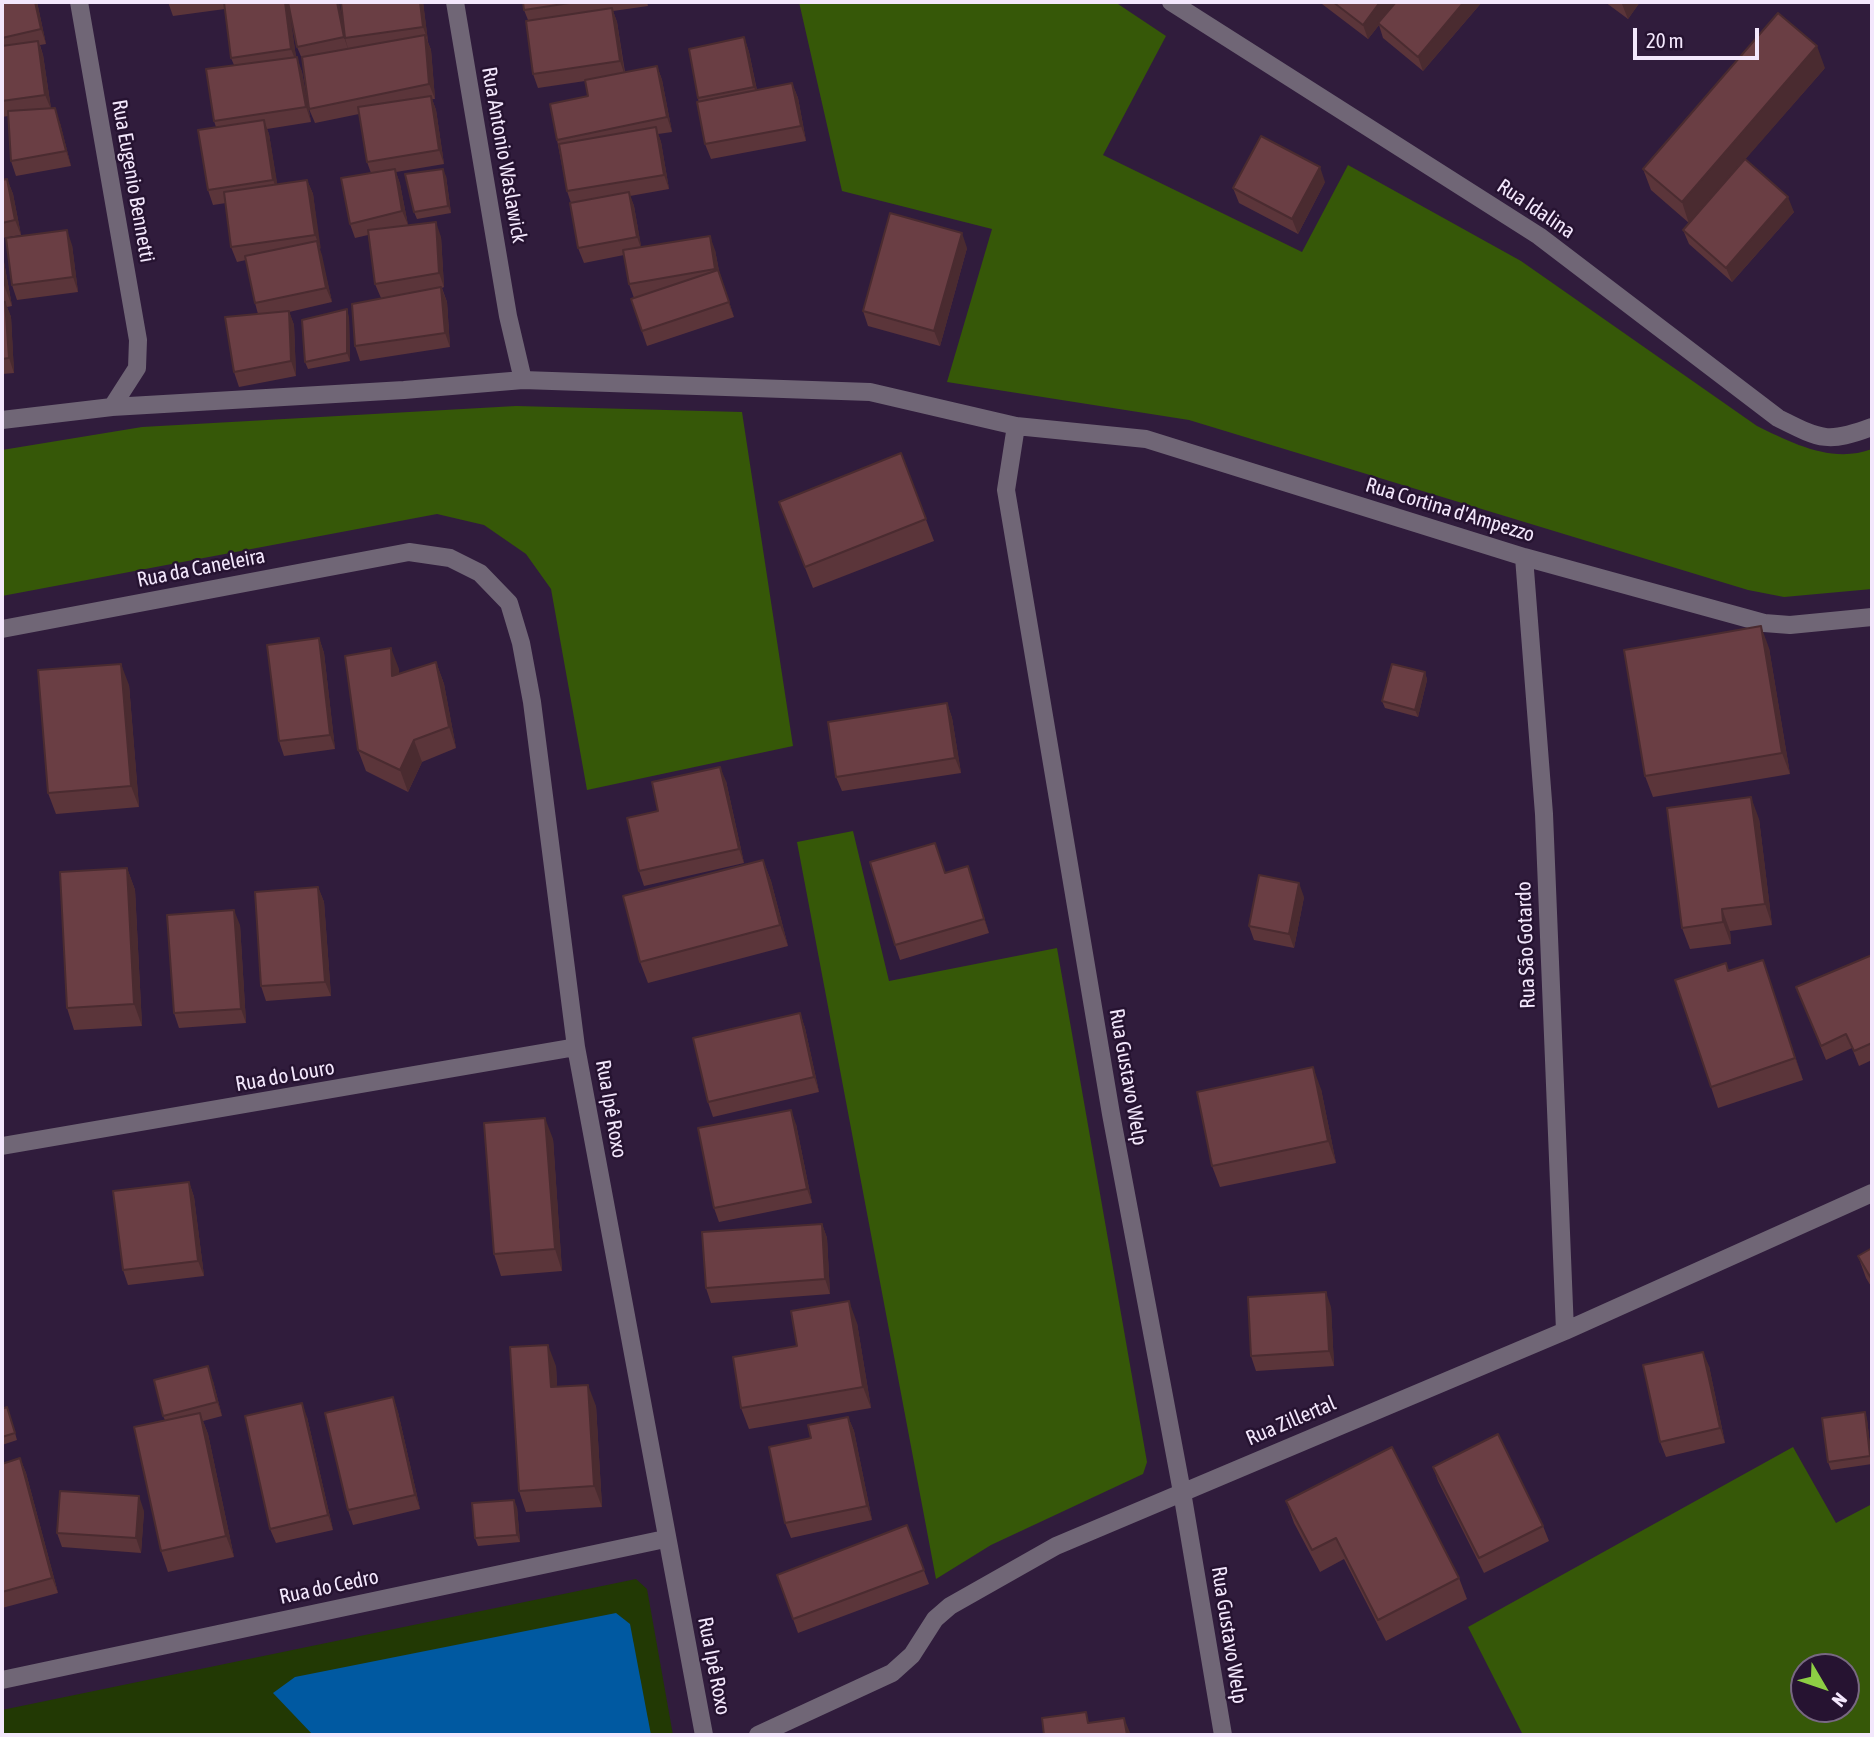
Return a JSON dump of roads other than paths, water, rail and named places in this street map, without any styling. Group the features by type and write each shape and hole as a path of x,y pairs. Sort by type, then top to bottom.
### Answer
{"street":[{"name":"Rua Eugenio Bennetti","path":"79,2 138,340 137,368 112,407"},
{"name":"Rua Antonio Waslawick","path":"455,2 508,316 523,380"},
{"name":"Rua Idalina","path":"1171,2 1539,236 1778,418 1816,437 1842,438 1872,427"},
{"name":"Rua Cortina d'Ampezzo","path":"2,420 112,407 404,390 523,380 870,391 1016,426 1146,439 1524,557 1764,623 1790,625 1872,617"},
{"name":"Rua Gustavo Welp","path":"1016,426 1006,490 1111,1114 1182,1492 1223,1735"},
{"name":"Rua da Caneleira","path":"2,629 409,552"},
{"name":"Rua Ipê Roxo","path":"409,552 450,558 480,573 509,603 521,643 532,702 576,1047 704,1735"},
{"name":"Rua São Gotardo","path":"1524,557 1544,814 1564,1331"},
{"name":"Rua do Louro","path":"2,1146 576,1047"},
{"name":"Rua Zillertal","path":"758,1735 892,1673 912,1655 935,1619 950,1606 1056,1546 1564,1331 1872,1194"},
{"name":"Rua do Cedro","path":"2,1680 666,1539"}],"water":[{"path":"616,1613 630,1624 651,1735 313,1735 273,1693 295,1677"}]}
